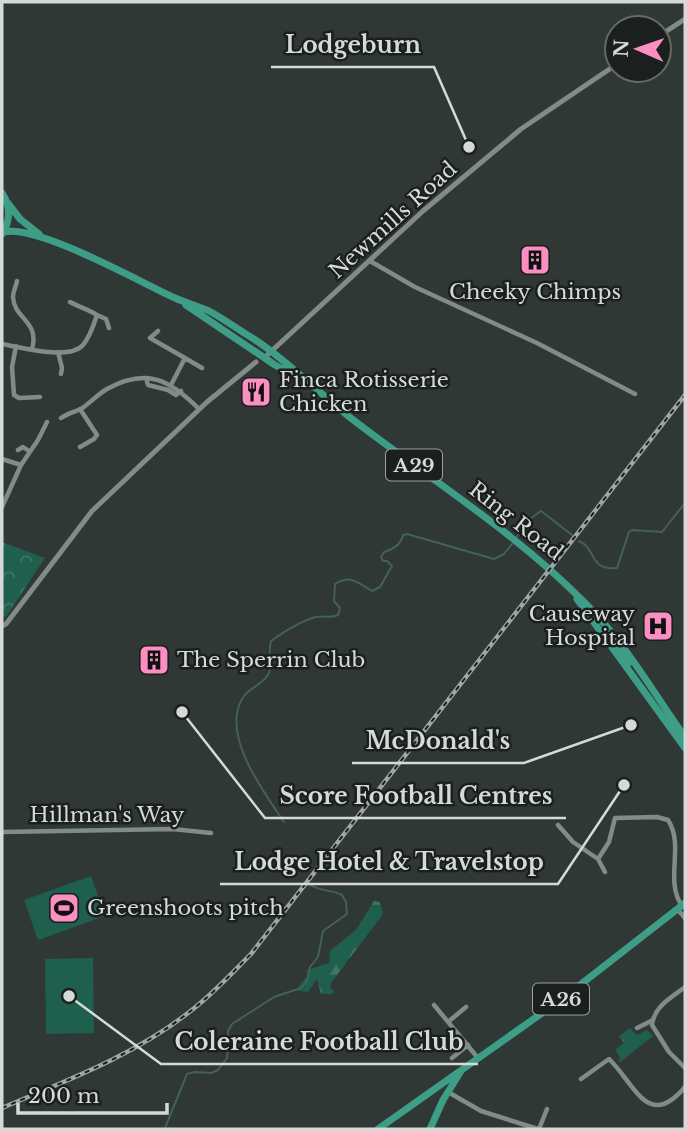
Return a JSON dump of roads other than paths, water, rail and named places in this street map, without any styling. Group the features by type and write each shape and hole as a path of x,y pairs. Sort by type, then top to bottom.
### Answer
{"main road":[{"name":"A29","path":"2,193 9,213 3,233"},
{"name":"Ring Road","path":"7,202 20,219 45,239"},
{"name":"Ring Road","path":"3,233 16,230 102,262 177,299 209,311 271,351 303,379 518,542 560,578 584,601 627,651 685,737"},
{"name":"Ring Road","path":"177,299 264,358 303,379"},
{"name":"Ring Road","path":"572,591 685,748"},
{"path":"584,601 629,663"},
{"name":"A26","path":"378,1129 562,999 682,906"},
{"name":"A26","path":"430,1129 461,1070"},
{"name":"A26","path":"430,1094 441,1090 448,1092"},
{"path":"430,1094 443,1100"}],"street":[{"name":"Newmills Road","path":"264,358 424,211 521,129 603,73"},
{"path":"370,261 415,287 537,343 635,394"},
{"path":"18,281 13,299 31,327 32,349"},
{"path":"70,302 106,319 109,328"},
{"path":"2,344 58,352 74,351 83,345 97,315"},
{"path":"158,331 150,338 202,368"},
{"path":"16,346 12,367 14,395 19,398 40,397"},
{"path":"58,352 61,374"},
{"path":"171,385 185,358"},
{"path":"2,626 92,511 200,409 256,362"},
{"path":"146,378 148,385 176,395 181,391"},
{"path":"61,418 80,409 107,389 128,380 146,378 171,385 200,409"},
{"path":"80,409 97,435 80,447"},
{"path":"2,507 4,496 47,422"},
{"path":"18,450 23,447 29,451"},
{"path":"2,459 21,465"},
{"path":"598,859 609,842 615,818 668,820 673,827 673,887 685,918"},
{"path":"558,825 573,842 598,859 605,872"},
{"name":"Hillman's Way","path":"2,832 173,829 211,833"},
{"path":"685,987 659,1007 653,1020 656,1033 669,1052 685,1068"},
{"path":"430,1015 436,1007 478,1058"},
{"path":"448,1022 466,1007"},
{"path":"637,1028 653,1020"},
{"path":"452,1058 468,1045"},
{"path":"581,1079 611,1057 645,1103 653,1107 665,1108 685,1087"},
{"path":"448,1092 481,1111 539,1129 547,1109"}],"waterway":[{"path":"579,541 589,549 597,563 608,568 617,568 629,532 662,532 685,503"},
{"path":"515,539 530,519 541,511 572,535"},
{"path":"284,822 256,780 237,730 237,714 242,699 269,673 271,641 304,621 338,615 340,608 334,601 335,584 341,581 354,581 372,591 380,587 392,566 381,557 384,552 398,544 403,535 494,559 504,554 512,544"},
{"path":"165,1128 187,1074 218,1070 227,1058 228,1031 232,1024 274,997 301,988 307,981 310,967 318,957 323,931 347,914 342,895 310,885"}],"railway":[{"path":"2,1108 122,1055 145,1042 196,1006 251,954 685,395"}],"place":[{"name":"Lodgeburn","path":"469,147"},
{"name":"Cheeky Chimps","path":"535,260"},
{"name":"Finca Rotisserie Chicken","path":"256,392"},
{"name":"Causeway Hospital","path":"658,626"},
{"name":"The Sperrin Club","path":"154,660"},
{"name":"Score Football Centres","path":"182,712"},
{"name":"McDonald's","path":"631,725"},
{"name":"Lodge Hotel & Travelstop","path":"624,785"},
{"name":"Greenshoots pitch","path":"64,908"},
{"name":"Coleraine Football Club","path":"69,996"}]}
